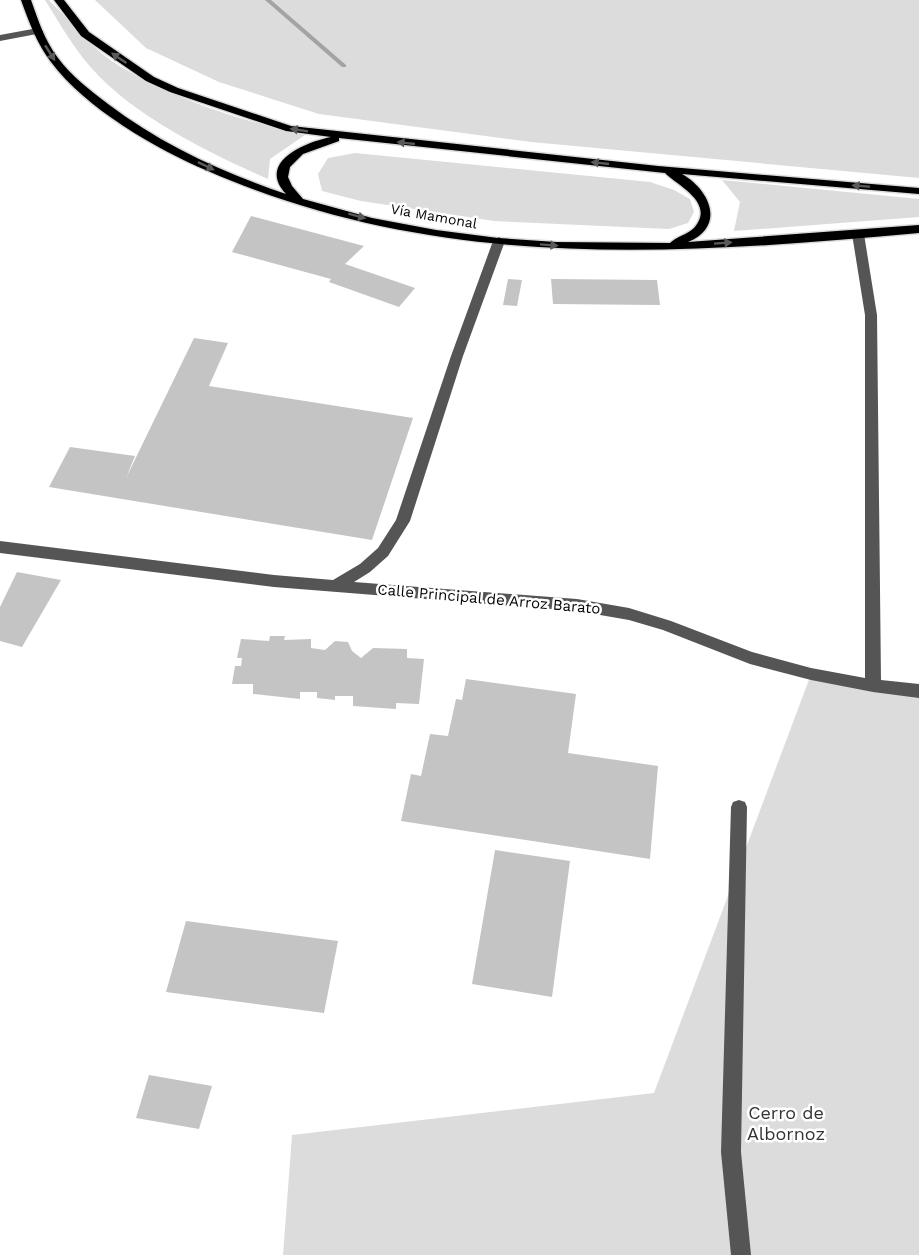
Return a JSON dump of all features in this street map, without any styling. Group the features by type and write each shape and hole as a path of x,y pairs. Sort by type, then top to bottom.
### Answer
{"main road":[{"name":"Vía Mamonal","path":"26,0 50,55 72,79 125,124 213,170 300,201 362,218 429,232 554,246 664,247 919,229"},
{"path":"59,0 85,33 150,79 174,90 290,129 658,169 919,191"},
{"path":"300,201 289,192 283,181 284,169 291,158 303,148 319,142 357,138"},
{"path":"658,169 674,174 693,187 705,202 706,214 703,225 694,234 681,242 664,247"}],"street":[{"path":"0,38 38,31"},
{"path":"858,234 871,315 873,686"},
{"name":"Calle Principal de Arroz Barato","path":"335,586 365,568 383,552 403,521 457,356 499,241"},
{"name":"Calle Principal de Arroz Barato","path":"0,547 274,581 577,605 629,614 666,625 750,658 873,686 919,691"},
{"path":"739,807 731,1152 741,1255"}],"green space":[{"path":"45,0 49,0 97,50 149,83 228,114 305,135 270,159 268,179 193,143 144,113 101,78 83,58"},
{"path":"95,0 919,0 919,178 531,142 319,114 219,82 146,48"},
{"path":"355,153 650,182 674,190 690,199 694,212 688,223 669,229 494,221 361,201 322,191 318,174 328,158"},
{"path":"722,180 919,199 919,217 734,231 740,202"},
{"name":"Cerro de Albornoz","path":"813,669 872,682 919,687 919,1255 283,1255 292,1135 654,1093"}],"building":[{"path":"251,216 364,246 345,264 415,288 399,307 329,282 331,279 232,252"},
{"path":"508,279 522,280 517,306 503,305"},
{"path":"551,279 657,280 660,305 553,304"},
{"path":"194,338 228,343 209,386 413,418 372,540 49,487 70,447 135,456 126,478"},
{"path":"17,572 61,580 22,647 0,641 0,607"},
{"path":"270,636 285,636 284,640 311,639 311,648 325,650 335,641 348,642 352,651 361,658 373,648 407,649 407,658 424,659 419,704 396,703 396,709 353,706 353,696 335,696 335,700 317,698 317,692 300,692 300,699 253,694 253,684 232,684 235,666 241,666 242,658 237,658 241,639 269,641"},
{"path":"466,679 576,694 568,753 658,766 650,859 401,821 411,774 421,776 430,734 448,736 456,699 462,700"},
{"path":"495,850 570,861 552,997 472,984"},
{"path":"186,921 338,941 324,1013 166,992"},
{"path":"149,1075 212,1086 199,1129 136,1118"}],"waterway":[{"path":"268,0 344,66"}]}
